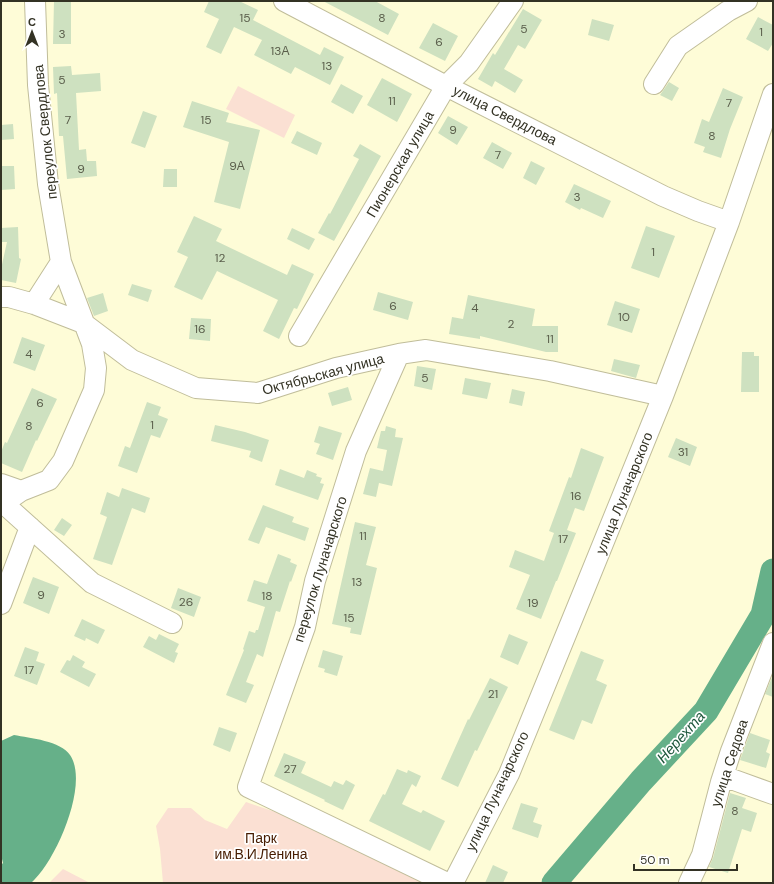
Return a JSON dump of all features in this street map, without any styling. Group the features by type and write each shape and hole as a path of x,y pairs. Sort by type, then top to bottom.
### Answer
{"street":[{"name":"переулок Свердлова","path":"2,498 49,480 63,461 94,390 96,368 92,344 61,262 48,184 39,93 35,1"},
{"name":"улица Свердлова","path":"284,1 446,86 663,196 729,222"},
{"name":"Пионерская улица","path":"299,336 446,86 469,62 513,1"},
{"path":"654,84 678,46 728,11 747,1"},
{"name":"улица Луначарского","path":"453,883 509,774 663,396 729,222 773,94"},
{"path":"34,304 61,262"},
{"name":"Октябрьская улица","path":"1,297 9,297 34,304 83,323 132,360 196,388 258,393 336,368 399,354 426,350 550,371 663,396"},
{"name":"переулок Луначарского","path":"399,354 356,452 315,581 304,627 248,788 447,883"},
{"path":"2,498 30,527 92,583 172,623"},
{"path":"1,604 30,527"},
{"name":"улица Седова","path":"689,883 702,855 731,751 773,643"},
{"path":"723,776 773,794"}],"green space":[{"path":"238,86 295,115 284,138 226,109"},
{"name":"Парк им.В.И.Ленина","path":"246,802 296,819 425,883 163,883 156,826 168,808 191,808 205,820 227,829"},
{"path":"63,869 90,883 49,883"}],"shaded area":[{"path":"14,735 45,741 60,746 70,755 75,768 76,784 73,803 67,822 50,859 31,883 1,883 1,865 3,863 1,855 1,741"}],"building":[{"path":"54,1 71,1 71,44 53,44"},
{"path":"209,1 239,1 258,10 253,20 320,55 324,47 344,57 330,85 295,67 291,74 254,55 262,40 234,27 221,54 206,47 219,19 204,12"},
{"path":"323,1 375,1 399,14 388,35"},
{"path":"523,9 542,20 525,49 518,45 504,69 523,80 515,93 495,81 492,87 478,79 493,53 495,55"},
{"path":"758,17 773,25 773,43 768,51 746,39"},
{"path":"592,19 614,25 609,41 588,35"},
{"path":"433,23 458,36 445,61 419,48"},
{"path":"71,66 72,75 100,73 101,91 76,93 79,150 86,149 87,161 96,161 97,176 67,179 63,136 59,136 57,93 54,94 53,67"},
{"path":"382,78 412,94 397,122 367,105"},
{"path":"669,82 679,88 672,101 660,95"},
{"path":"341,84 363,96 353,114 331,102"},
{"path":"723,88 743,97 730,129 721,158 703,152 705,147 694,143 702,119 709,122"},
{"path":"192,101 229,113 226,122 260,130 240,209 214,202 229,142 183,127"},
{"path":"143,111 157,116 145,148 131,143"},
{"path":"448,116 468,127 457,145 438,133"},
{"path":"13,124 14,139 1,140 1,125"},
{"path":"297,131 322,143 317,155 291,143"},
{"path":"492,142 512,153 503,169 483,158"},
{"path":"360,144 381,156 334,241 318,233 329,213 330,214 359,159 353,156"},
{"path":"531,161 545,168 536,185 523,178"},
{"path":"1,166 14,166 15,189 1,190"},
{"path":"164,169 177,169 177,187 163,187"},
{"path":"574,184 611,201 603,218 581,208 580,210 565,202"},
{"path":"194,216 222,229 216,241 287,275 292,264 314,274 297,309 294,308 279,339 263,331 278,300 217,271 202,300 174,287 188,257 177,252"},
{"path":"646,226 675,236 659,278 631,268"},
{"path":"18,227 19,258 21,259 16,283 1,280 1,269 7,242 1,242 1,228"},
{"path":"292,228 315,239 309,250 287,239"},
{"path":"132,284 152,290 148,302 128,295"},
{"path":"378,292 413,302 408,320 373,310"},
{"path":"103,293 108,311 94,316 87,298"},
{"path":"468,295 535,309 532,326 558,326 558,352 546,352 480,336 480,339 449,334 452,317 463,319"},
{"path":"615,301 640,309 632,333 607,325"},
{"path":"191,318 211,319 210,341 189,339"},
{"path":"22,337 45,345 35,371 13,363"},
{"path":"742,352 754,352 754,356 759,356 759,392 741,392"},
{"path":"614,359 640,365 636,378 611,371"},
{"path":"417,366 436,369 432,390 414,386"},
{"path":"465,378 491,383 487,399 462,394"},
{"path":"348,387 352,400 332,406 328,393"},
{"path":"32,388 57,399 37,441 36,440 22,472 1,463 1,452 5,442 7,443"},
{"path":"512,389 525,392 522,406 509,403"},
{"path":"147,402 161,407 158,415 168,419 160,438 151,435 137,473 118,466 125,446 130,448"},
{"path":"215,425 245,432 269,440 262,462 249,457 251,451 211,441"},
{"path":"319,426 342,433 333,460 316,454 320,444 314,442"},
{"path":"386,426 396,429 395,437 403,438 392,486 379,483 376,497 363,494 370,468 383,471 387,450 377,448 381,431 385,431"},
{"path":"676,438 697,447 690,466 668,457"},
{"path":"581,448 604,457 584,511 575,508 567,530 576,533 541,619 516,609 530,575 509,567 515,550 544,561 554,533 549,531 569,477 571,478"},
{"path":"280,469 304,478 307,470 322,478 320,483 324,484 318,500 275,485"},
{"path":"122,488 150,498 145,513 132,508 112,565 93,559 107,517 100,514 107,492 119,497"},
{"path":"263,505 294,517 292,522 309,528 305,541 266,527 259,544 248,540"},
{"path":"62,518 72,525 64,536 54,530"},
{"path":"355,522 376,527 366,565 377,568 361,635 350,633 351,628 332,624"},
{"path":"278,554 291,559 290,562 297,565 280,612 276,611 263,657 257,654 246,682 254,685 246,703 226,695 244,650 243,649 249,631 255,633 256,630 258,630 265,607 247,601 254,580 267,584"},
{"path":"33,577 59,587 49,614 23,603"},
{"path":"178,588 201,597 194,617 171,608"},
{"path":"82,619 105,630 98,644 86,638 85,641 74,636"},
{"path":"159,634 179,644 175,652 178,653 174,663 143,647 149,636 156,640"},
{"path":"509,634 528,642 518,665 500,657"},
{"path":"25,647 39,652 36,661 45,664 37,685 14,676"},
{"path":"323,650 343,656 337,676 324,672 325,669 318,667"},
{"path":"581,651 604,660 596,680 607,685 592,724 582,720 574,740 549,730"},
{"path":"73,655 85,662 82,667 96,674 89,687 60,672 67,660 70,661"},
{"path":"773,675 773,697 765,694"},
{"path":"490,678 508,687 477,751 475,750 458,787 441,779 468,719 469,720"},
{"path":"219,727 237,733 230,752 213,745"},
{"path":"750,733 770,740 766,752 770,754 766,768 740,760"},
{"path":"284,753 306,762 301,773 331,787 334,781 343,785 346,780 355,785 343,810 274,776"},
{"path":"397,769 407,773 408,770 421,776 416,787 412,784 402,804 421,813 423,810 445,821 430,851 369,821 383,794 385,795"},
{"path":"730,793 746,798 742,808 757,813 751,832 742,829 728,873 709,867 713,858"},
{"path":"521,803 538,808 533,822 542,825 538,838 512,829"},
{"path":"493,865 508,872 503,883 485,883"}],"waterway":[{"name":"Нерехта","path":"554,883 641,781 706,711 763,615 773,571"}]}
